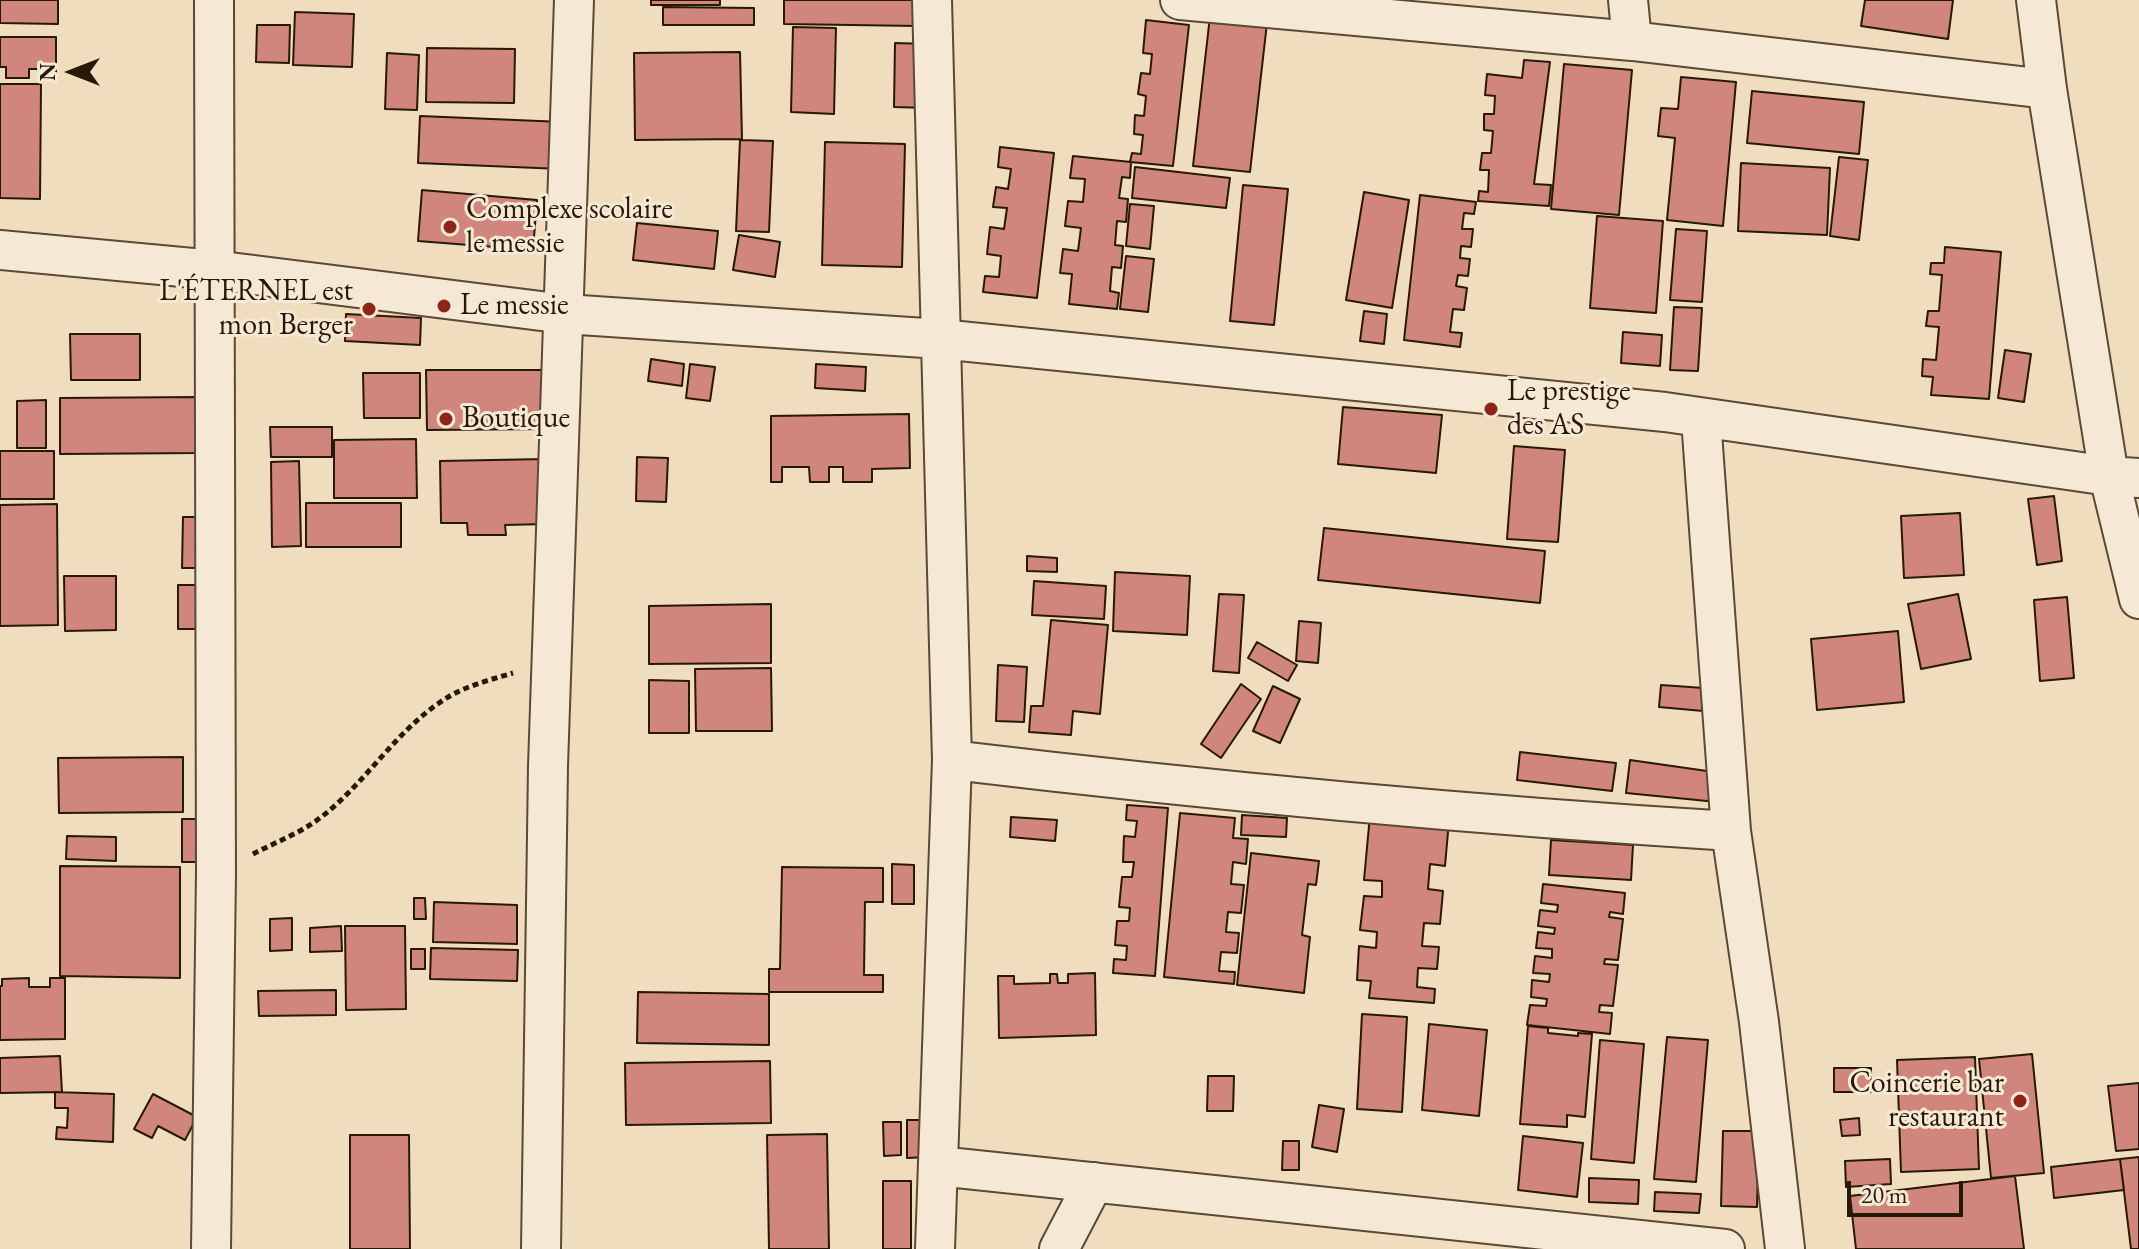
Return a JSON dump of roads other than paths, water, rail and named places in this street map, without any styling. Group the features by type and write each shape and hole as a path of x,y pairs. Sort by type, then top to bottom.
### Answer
{"street":[{"path":"211,1249 216,873 214,0"},
{"path":"541,1249 548,766 574,0"},
{"path":"932,0 952,760 935,1249"},
{"path":"1180,0 1632,41 2047,89"},
{"path":"1628,0 1632,41"},
{"path":"2036,0 2047,89 2124,477 2139,599"},
{"path":"0,250 214,270 565,314 940,339 1665,412 2124,477"},
{"path":"1701,419 1731,831 1759,1022 1785,1249"},
{"path":"952,760 1156,784 1466,813 1731,831"},
{"path":"938,1166 1725,1249"},
{"path":"1059,1249 1094,1182"}],"place":[{"name":"Complexe scolaire le messie","path":"450,227"},
{"name":"Le messie","path":"444,306"},
{"name":"L'ÉTERNEL est mon Berger","path":"369,309"},
{"name":"Le prestige des AS","path":"1491,409"},
{"name":"Boutique","path":"446,419"},
{"name":"Coincerie bar restaurant","path":"2020,1101"}]}
